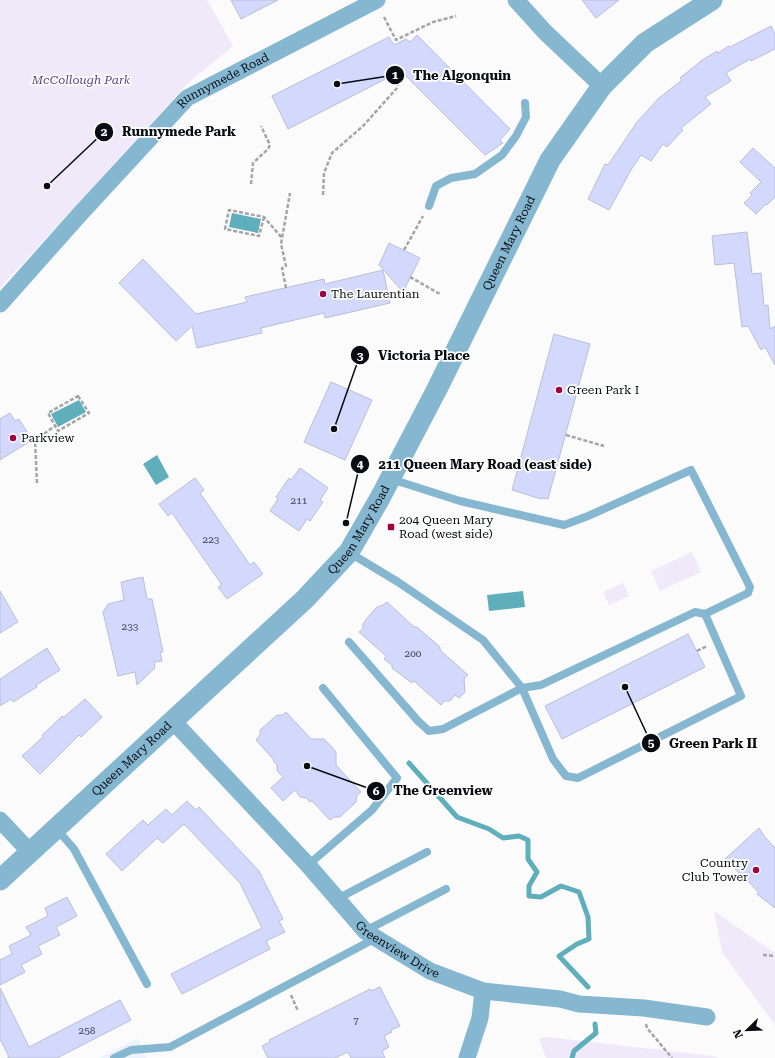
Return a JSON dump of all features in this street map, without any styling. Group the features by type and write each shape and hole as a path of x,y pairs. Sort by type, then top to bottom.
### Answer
{"street":[{"name":"Runnymede Road","path":"0,304 187,98 377,0"},
{"path":"516,0 545,32 602,86"},
{"name":"Queen Mary Road","path":"0,880 305,600 349,552 390,479 437,389 550,160 602,86 646,43 712,0"},
{"name":"Greenview Drive","path":"173,721 308,865 337,900 371,935 430,971 484,991 560,999 579,1004 644,1008 707,1017"},
{"path":"0,820 30,853"},
{"path":"468,1058 480,1018 484,991"}],"lane":[{"path":"429,206 436,186 451,178 475,174 502,155 516,136 526,117 525,103"},
{"path":"349,642 418,722 428,731 443,729 522,688 541,685 695,612 705,614 748,593 750,587 691,470 588,516 564,525 460,501 390,479"},
{"path":"349,552 398,582 483,640 522,688 553,759 566,776 578,778 741,696 705,614"},
{"path":"308,865 372,810 397,778 323,688"},
{"path":"56,828 74,849 147,984"},
{"path":"337,900 427,852"},
{"path":"114,1058 131,1050 170,1046 286,985 446,889"}],"path":[{"path":"384,17 396,40 433,22 456,16"},
{"path":"323,195 324,173 332,153 363,126 397,88 402,71"},
{"path":"251,184 253,163 268,149 270,145 261,126"},
{"path":"286,288 282,268 286,266 281,244 290,193"},
{"path":"404,250 429,206"},
{"path":"264,217 259,236 225,229 229,210 264,217 282,238"},
{"path":"410,277 440,294"},
{"path":"78,396 88,413 58,431 55,426 48,413 78,396"},
{"path":"37,484 35,440 55,426"},
{"path":"566,435 604,446"},
{"path":"763,955 775,956"},
{"path":"286,985 298,1011"},
{"path":"644,1008 647,1028 672,1058"}],"shaded area":[{"path":"138,1038 147,1058 99,1058"}],"green space":[{"name":"McCollough Park","path":"0,0 207,0 233,46 187,84 0,288"},
{"path":"692,552 701,572 660,591 651,571"},
{"path":"623,583 629,596 609,605 603,592"},
{"path":"714,911 775,953 775,1025 722,952"},
{"path":"547,1037 705,1055 718,1058 546,1058 539,1038"}],"water":[{"path":"232,213 261,219 258,233 229,227"},
{"path":"79,400 86,412 58,427 51,414"},
{"path":"157,455 169,477 156,485 143,464"},
{"path":"523,591 525,607 489,611 487,595"}],"building":[{"path":"231,0 278,0 241,19"},
{"path":"582,0 619,0 596,18"},
{"path":"771,26 775,34 775,49 751,61 750,59 726,73 731,81 705,97 711,104 681,128 683,130 667,147 663,144 651,161 641,155 609,210 588,199 605,164 608,165 637,122 659,98 682,80 680,78 701,61 717,51 718,53 729,46 730,47"},
{"path":"417,35 510,129 500,140 503,143 485,155 401,71 288,129 272,96 389,37 394,45 406,39 410,42"},
{"path":"753,148 775,168 775,197 756,214 744,203 752,195 750,193 761,182 740,162"},
{"path":"747,232 752,274 761,273 764,306 768,305 770,329 775,326 775,365 765,347 761,350 748,326 742,327 734,263 715,265 712,236"},
{"path":"389,243 420,258 403,292 379,265"},
{"name":"The Laurentian","path":"143,259 196,314 247,302 245,297 324,279 325,284 383,270 390,303 325,318 324,313 261,328 262,333 197,348 192,326 176,341 119,283"},
{"name":"Green Park I","path":"554,334 590,344 548,499 541,499 512,490"},
{"path":"331,382 372,400 345,460 304,442"},
{"name":"Parkview","path":"10,413 15,421 19,419 27,432 24,434 29,442 0,460 0,419"},
{"path":"300,468 328,488 320,500 323,502 310,521 307,519 299,531 270,511 278,499 276,497 289,478 291,480"},
{"path":"195,478 204,490 200,493 250,565 254,562 263,574 227,599 218,587 222,585 172,513 168,516 159,504"},
{"path":"143,577 147,599 152,599 163,652 160,652 162,661 154,662 155,668 137,685 135,672 118,676 103,612 108,604 124,600 121,582"},
{"path":"0,591 18,622 0,633"},
{"path":"387,602 414,627 417,627 440,647 440,650 468,675 464,679 465,692 459,698 455,695 450,701 444,701 441,705 414,681 412,683 392,668 392,665 384,659 386,656 359,632 363,629 363,624 377,607"},
{"path":"688,634 705,667 562,739 545,706"},
{"path":"47,648 60,670 13,702 11,699 0,706 0,679"},
{"path":"85,699 102,717 81,737 79,735 40,774 22,756 43,737 42,735 62,716 64,717"},
{"path":"286,712 311,739 324,739 332,747 336,752 336,765 361,792 357,795 356,802 340,817 334,817 330,820 312,801 310,802 306,798 300,797 295,790 283,801 271,788 283,777 277,771 277,765 273,761 274,760 256,740 260,735 260,730 277,715 283,715"},
{"path":"187,801 196,810 199,807 259,871 283,919 279,921 285,932 266,941 270,949 182,994 171,974 262,928 240,883 184,824 163,843 157,838 122,871 106,854 143,820 148,825 166,809 172,815"},
{"name":"Country Club Tower","path":"759,828 775,848 775,908 757,894 759,893 749,882 741,877 742,876 725,859"},
{"path":"67,897 77,916 56,927 60,935 38,946 42,954 21,965 25,972 0,985 0,960 12,954 9,946 31,935 26,927 48,916 45,908"},
{"path":"380,987 400,1026 391,1030 392,1032 384,1036 389,1047 382,1051 385,1058 351,1058 348,1052 335,1058 268,1058 262,1046 270,1042 269,1040 370,989 371,991"},
{"path":"0,988 29,1047 120,1000 131,1020 57,1058 7,1058 9,1057 0,1039"}],"waterway":[{"path":"409,763 457,817 489,829 503,838 519,836 528,840 528,859 537,872 529,886 529,896 541,897 561,886 579,892 588,917 589,939 577,944 559,956 588,987"},
{"path":"572,1058 574,1051 596,1033 595,1024"}],"place":[{"name":"The Algonquin","path":"337,84"},
{"name":"Runnymede Park","path":"47,186"},
{"name":"The Laurentian","path":"323,294"},
{"name":"Green Park I","path":"559,390"},
{"name":"Victoria Place","path":"334,429"},
{"name":"Parkview","path":"13,438"},
{"name":"211 Queen Mary Road (east side)","path":"346,523"},
{"name":"204 Queen Mary Road (west side)","path":"391,527"},
{"name":"Green Park II","path":"625,687"},
{"name":"The Greenview","path":"307,766"},
{"name":"Country Club Tower","path":"756,870"}]}
